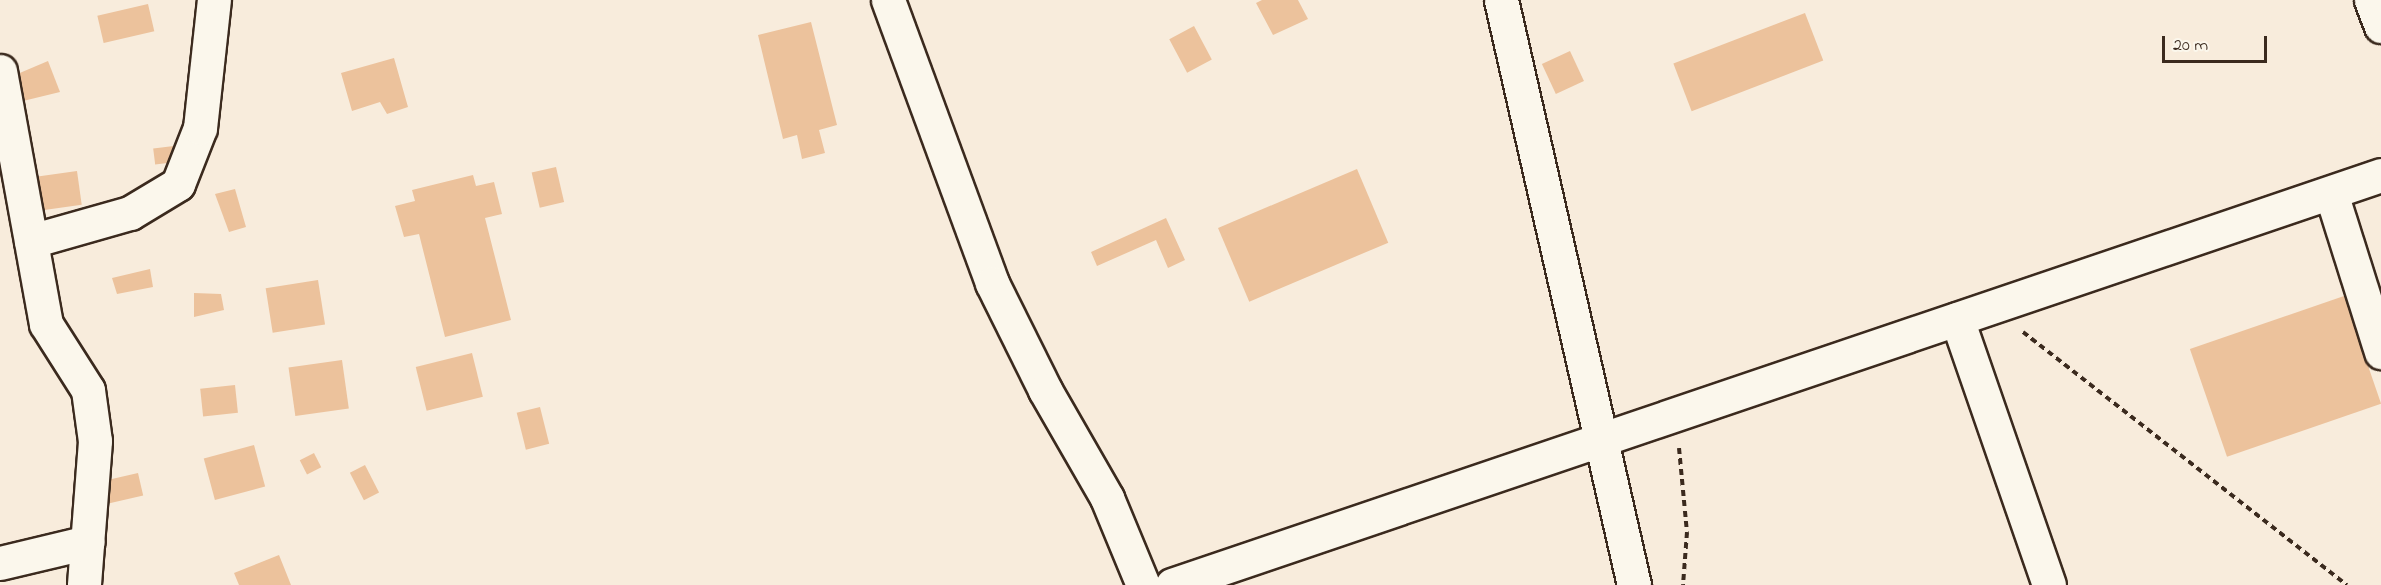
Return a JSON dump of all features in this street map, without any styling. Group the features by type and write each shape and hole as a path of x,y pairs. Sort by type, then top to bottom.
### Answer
{"street":[{"path":"31,242 130,213 178,183 200,128 214,0"},
{"path":"888,0 992,283 1045,390 1107,498 1143,585"},
{"path":"1501,0 1634,585"},
{"path":"2371,0 2381,26"},
{"path":"0,71 46,324 88,390 95,441 84,585"},
{"path":"1172,585 1601,442 1676,414 2381,176"},
{"path":"2331,193 2381,352"},
{"path":"1957,319 2049,585"},
{"path":"0,563 88,542"}],"path":[{"path":"1992,307 2347,585"},
{"path":"1676,414 1688,532 1683,585"}],"building":[{"path":"1262,0 1298,0 1308,19 1273,35 1256,3"},
{"path":"148,4 154,31 104,43 97,16"},
{"path":"1805,13 1823,61 1692,111 1673,64"},
{"path":"811,22 837,125 819,130 825,153 802,159 797,135 783,139 758,35"},
{"path":"1194,26 1212,60 1187,73 1169,39"},
{"path":"1570,51 1584,81 1556,94 1542,64"},
{"path":"394,58 408,107 387,114 380,102 352,111 341,73"},
{"path":"48,61 60,92 23,101 15,75"},
{"path":"182,145 184,161 155,164 153,149"},
{"path":"556,167 564,202 540,208 532,173"},
{"path":"1357,169 1388,243 1249,302 1218,228"},
{"path":"77,171 82,205 37,211 32,177"},
{"path":"473,175 476,186 494,182 502,214 485,218 511,320 445,337 419,234 404,237 395,206 415,201 412,190"},
{"path":"235,189 246,227 229,232 215,194"},
{"path":"1166,218 1185,260 1168,268 1156,240 1097,266 1091,252"},
{"path":"150,269 153,287 117,294 112,278"},
{"path":"318,280 325,324 273,333 266,288"},
{"path":"194,293 221,294 224,310 194,317"},
{"path":"2344,296 2381,404 2227,457 2190,349"},
{"path":"472,353 483,397 427,411 416,367"},
{"path":"342,360 349,409 295,416 289,368"},
{"path":"235,385 238,413 203,417 200,389"},
{"path":"540,407 549,444 526,450 517,413"},
{"path":"254,445 265,487 215,500 204,458"},
{"path":"314,453 321,467 307,475 300,460"},
{"path":"365,465 379,493 364,500 350,473"},
{"path":"138,473 143,495 105,504 100,482"},
{"path":"279,555 291,585 239,585 234,573"}]}
